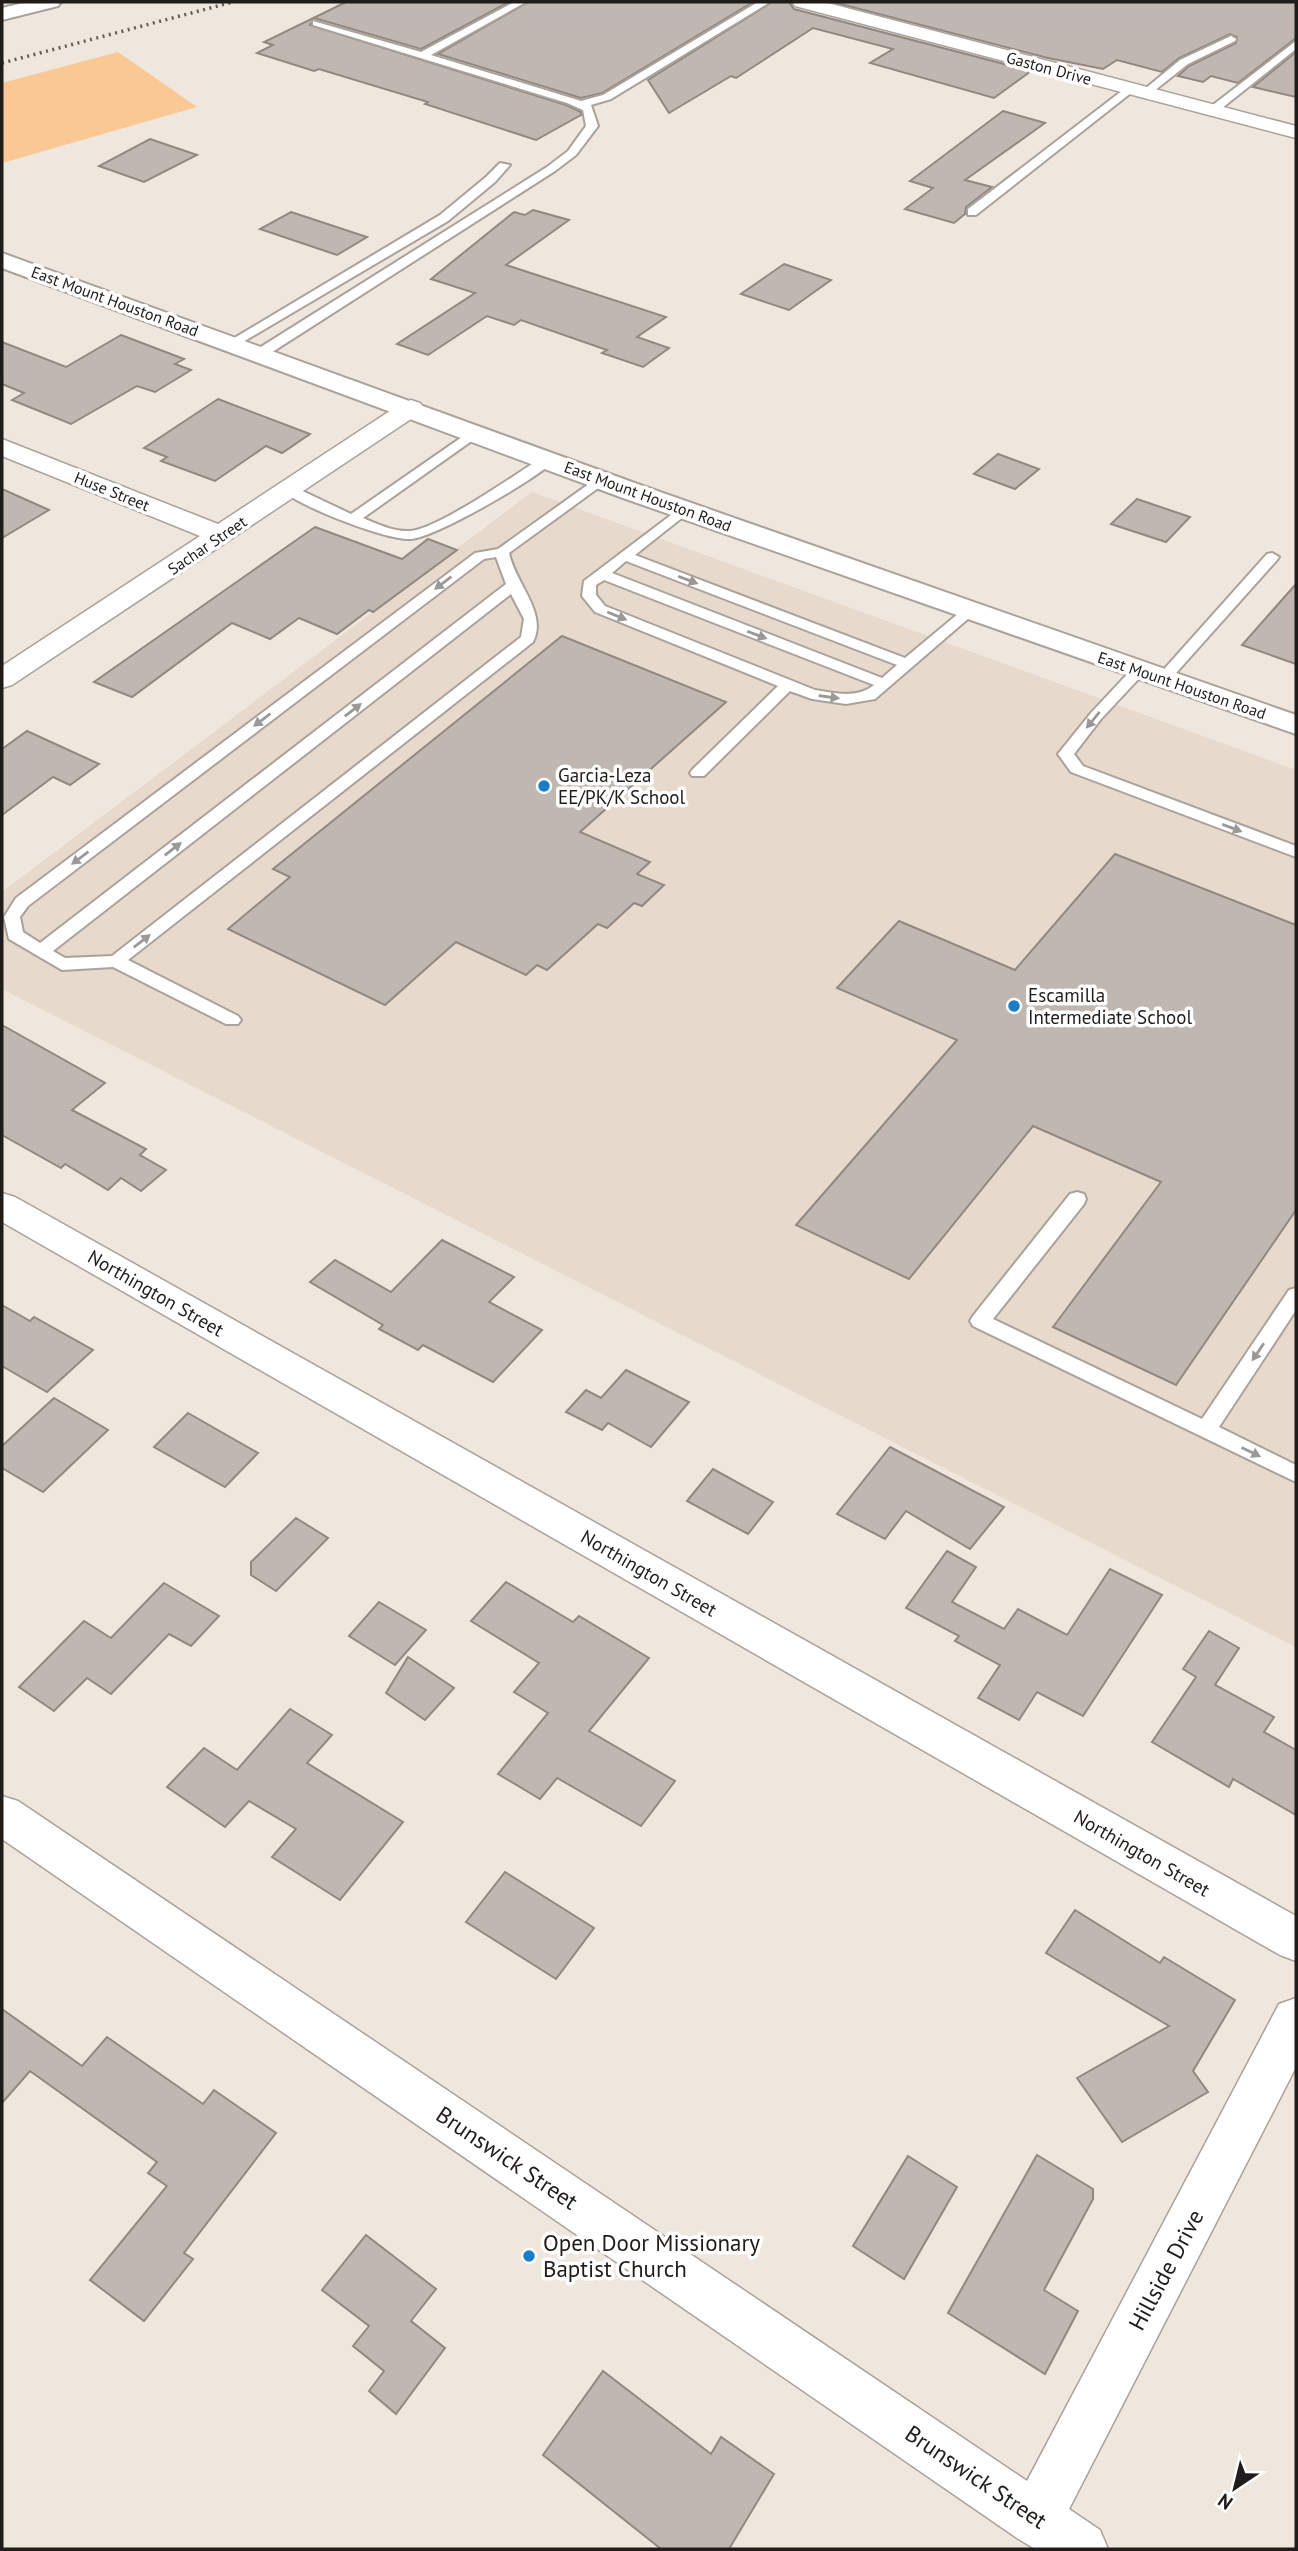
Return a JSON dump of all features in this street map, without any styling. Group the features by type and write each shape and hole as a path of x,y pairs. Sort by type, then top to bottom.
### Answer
{"main road":[{"path":"2,15 51,2"},
{"name":"East Mount Houston Road","path":"2,260 683,510 1296,725"}],"street":[{"name":"Gaston Drive","path":"802,2 1296,132"},
{"name":"Sachar Street","path":"2,679 411,408"},
{"name":"Huse Street","path":"2,447 222,535"},
{"name":"Northington Street","path":"2,1206 1296,1940"},
{"name":"Brunswick Street","path":"2,1815 1081,2549"},
{"name":"Hillside Drive","path":"1036,2519 1296,2021"}],"lane":[{"path":"422,55 521,2"},
{"path":"580,105 607,97 765,2"},
{"path":"261,354 551,169 572,153 592,126 588,108 580,105 317,23"},
{"path":"972,212 1138,91 1184,62 1231,39"},
{"path":"1213,110 1296,44"},
{"path":"232,343 444,219 462,200 493,179 503,164"},
{"path":"354,518 475,432"},
{"path":"289,490 375,527 411,535 445,521 548,460"},
{"path":"232,1020 116,961 62,964 15,935 12,917 22,902 480,556 502,552 600,480"},
{"path":"683,510 589,584 589,596 600,609 813,694 846,699 870,696 970,611"},
{"path":"116,961 528,639 531,620 505,568 502,552"},
{"path":"625,556 907,664"},
{"path":"1272,557 1151,674 1096,716 1066,754 1077,769 1296,852"},
{"path":"602,574 884,684"},
{"path":"41,951 513,585"},
{"path":"698,773 788,684"},
{"path":"1077,1199 980,1321 1296,1474"},
{"path":"1206,1430 1296,1295"}],"shaded area":[{"path":"118,52 197,107 2,163 2,83"},
{"path":"532,492 1296,770 1296,1647 2,989 2,892"}],"building":[{"path":"346,2 509,2 421,49 314,18 310,25 566,105 581,112 581,115 536,140 425,104 428,102 257,53 273,45 264,42"},
{"path":"528,2 753,2 602,93 581,98 438,54"},
{"path":"772,2 789,2 794,9 1031,71 994,98 870,63 893,49 813,28 736,78 731,76 669,113 648,80"},
{"path":"833,2 1296,2 1296,38 1238,83 1211,76 1203,82 1178,76 1189,66 1236,43 1237,37 1230,34 1179,58 1162,72 1117,60 1103,69 1048,58"},
{"path":"1296,52 1296,97 1253,87"},
{"path":"1003,111 1045,123 965,180 992,187 966,207 965,214 954,223 905,209 933,188 910,181"},
{"path":"150,139 197,155 144,182 99,166"},
{"path":"533,210 569,220 506,265 666,317 637,337 669,348 643,367 602,353 607,350 521,320 514,325 487,316 428,355 397,344 475,293 431,279 514,212 525,215"},
{"path":"291,212 367,237 337,255 260,229"},
{"path":"784,264 831,280 789,310 741,294"},
{"path":"121,335 184,359 175,364 191,370 155,392 137,386 71,424 12,400 24,393 2,384 2,342 66,367"},
{"path":"218,399 310,434 282,453 266,446 215,481 161,461 167,457 144,448"},
{"path":"998,454 1039,469 1015,489 974,474"},
{"path":"2,489 49,510 2,538"},
{"path":"1137,499 1190,517 1166,542 1111,524"},
{"path":"315,527 402,559 428,539 457,550 373,612 369,610 337,634 299,618 270,639 232,623 132,697 94,682"},
{"path":"1296,584 1296,664 1242,645"},
{"path":"562,636 726,702 580,832 650,862 637,874 664,885 642,906 634,903 607,928 598,924 547,970 537,965 526,975 456,942 385,1005 228,929 290,877 273,869"},
{"path":"27,731 99,764 70,785 53,777 2,815 2,749"},
{"path":"1115,854 1296,925 1296,1210 1176,1385 1053,1327 1161,1182 1033,1126 909,1279 796,1225 957,1040 837,988 899,921 1015,970"},
{"path":"2,1025 105,1083 72,1110 146,1149 140,1155 166,1170 141,1191 121,1178 108,1190 65,1164 61,1168 2,1135"},
{"path":"442,1240 514,1277 489,1302 542,1330 493,1382 423,1345 418,1350 379,1329 383,1325 310,1282 335,1260 391,1292"},
{"path":"2,1305 30,1321 34,1317 93,1350 47,1392 2,1366"},
{"path":"626,1370 689,1402 651,1447 608,1423 602,1430 566,1412 586,1390 601,1398"},
{"path":"54,1398 108,1430 43,1492 2,1468 2,1446"},
{"path":"188,1413 258,1453 225,1487 154,1447"},
{"path":"890,1447 1004,1507 970,1549 906,1511 885,1539 837,1514"},
{"path":"713,1469 773,1502 748,1534 687,1501"},
{"path":"296,1518 328,1538 276,1591 251,1575 251,1562"},
{"path":"947,1551 976,1567 952,1602 1004,1629 1018,1609 1067,1635 1110,1569 1162,1595 1083,1716 1037,1692 1019,1720 978,1698 1000,1665 955,1641 959,1636 906,1608"},
{"path":"506,1582 573,1622 579,1616 649,1658 589,1731 675,1781 641,1826 557,1778 540,1799 498,1774 548,1713 514,1692 539,1663 471,1621"},
{"path":"164,1583 219,1616 191,1646 169,1634 111,1694 87,1678 54,1711 19,1687 84,1621 111,1638"},
{"path":"379,1602 426,1630 395,1665 349,1636"},
{"path":"1209,1631 1239,1648 1215,1685 1274,1717 1264,1732 1296,1750 1296,1815 1233,1779 1229,1787 1152,1742 1196,1677 1183,1669"},
{"path":"408,1657 454,1688 425,1720 386,1693"},
{"path":"290,1709 332,1735 307,1763 403,1822 340,1900 272,1857 296,1829 249,1801 225,1827 167,1787 204,1748 237,1770"},
{"path":"505,1872 594,1928 556,1979 466,1922"},
{"path":"1075,1910 1160,1963 1164,1957 1235,2000 1193,2071 1208,2092 1122,2142 1077,2078 1169,2026 1046,1953"},
{"path":"2,2009 82,2066 107,2037 203,2104 214,2090 276,2133 184,2253 193,2259 144,2321 90,2280 167,2186 148,2173 157,2162 30,2071 2,2103"},
{"path":"1037,2155 1093,2189 1093,2199 1044,2290 1078,2311 1045,2374 948,2313"},
{"path":"908,2156 957,2187 904,2279 853,2246"},
{"path":"366,2235 436,2289 411,2321 445,2348 396,2414 369,2391 384,2371 353,2346 369,2326 322,2290"},
{"path":"603,2371 711,2454 721,2437 774,2474 729,2549 661,2549 543,2455"}],"railway":[{"path":"2,63 233,2"}],"place":[{"name":"Garcia-Leza EE/PK/K School","path":"544,786"},
{"name":"Escamilla Intermediate School","path":"1014,1006"},
{"name":"Open Door Missionary Baptist Church","path":"529,2256"}]}
